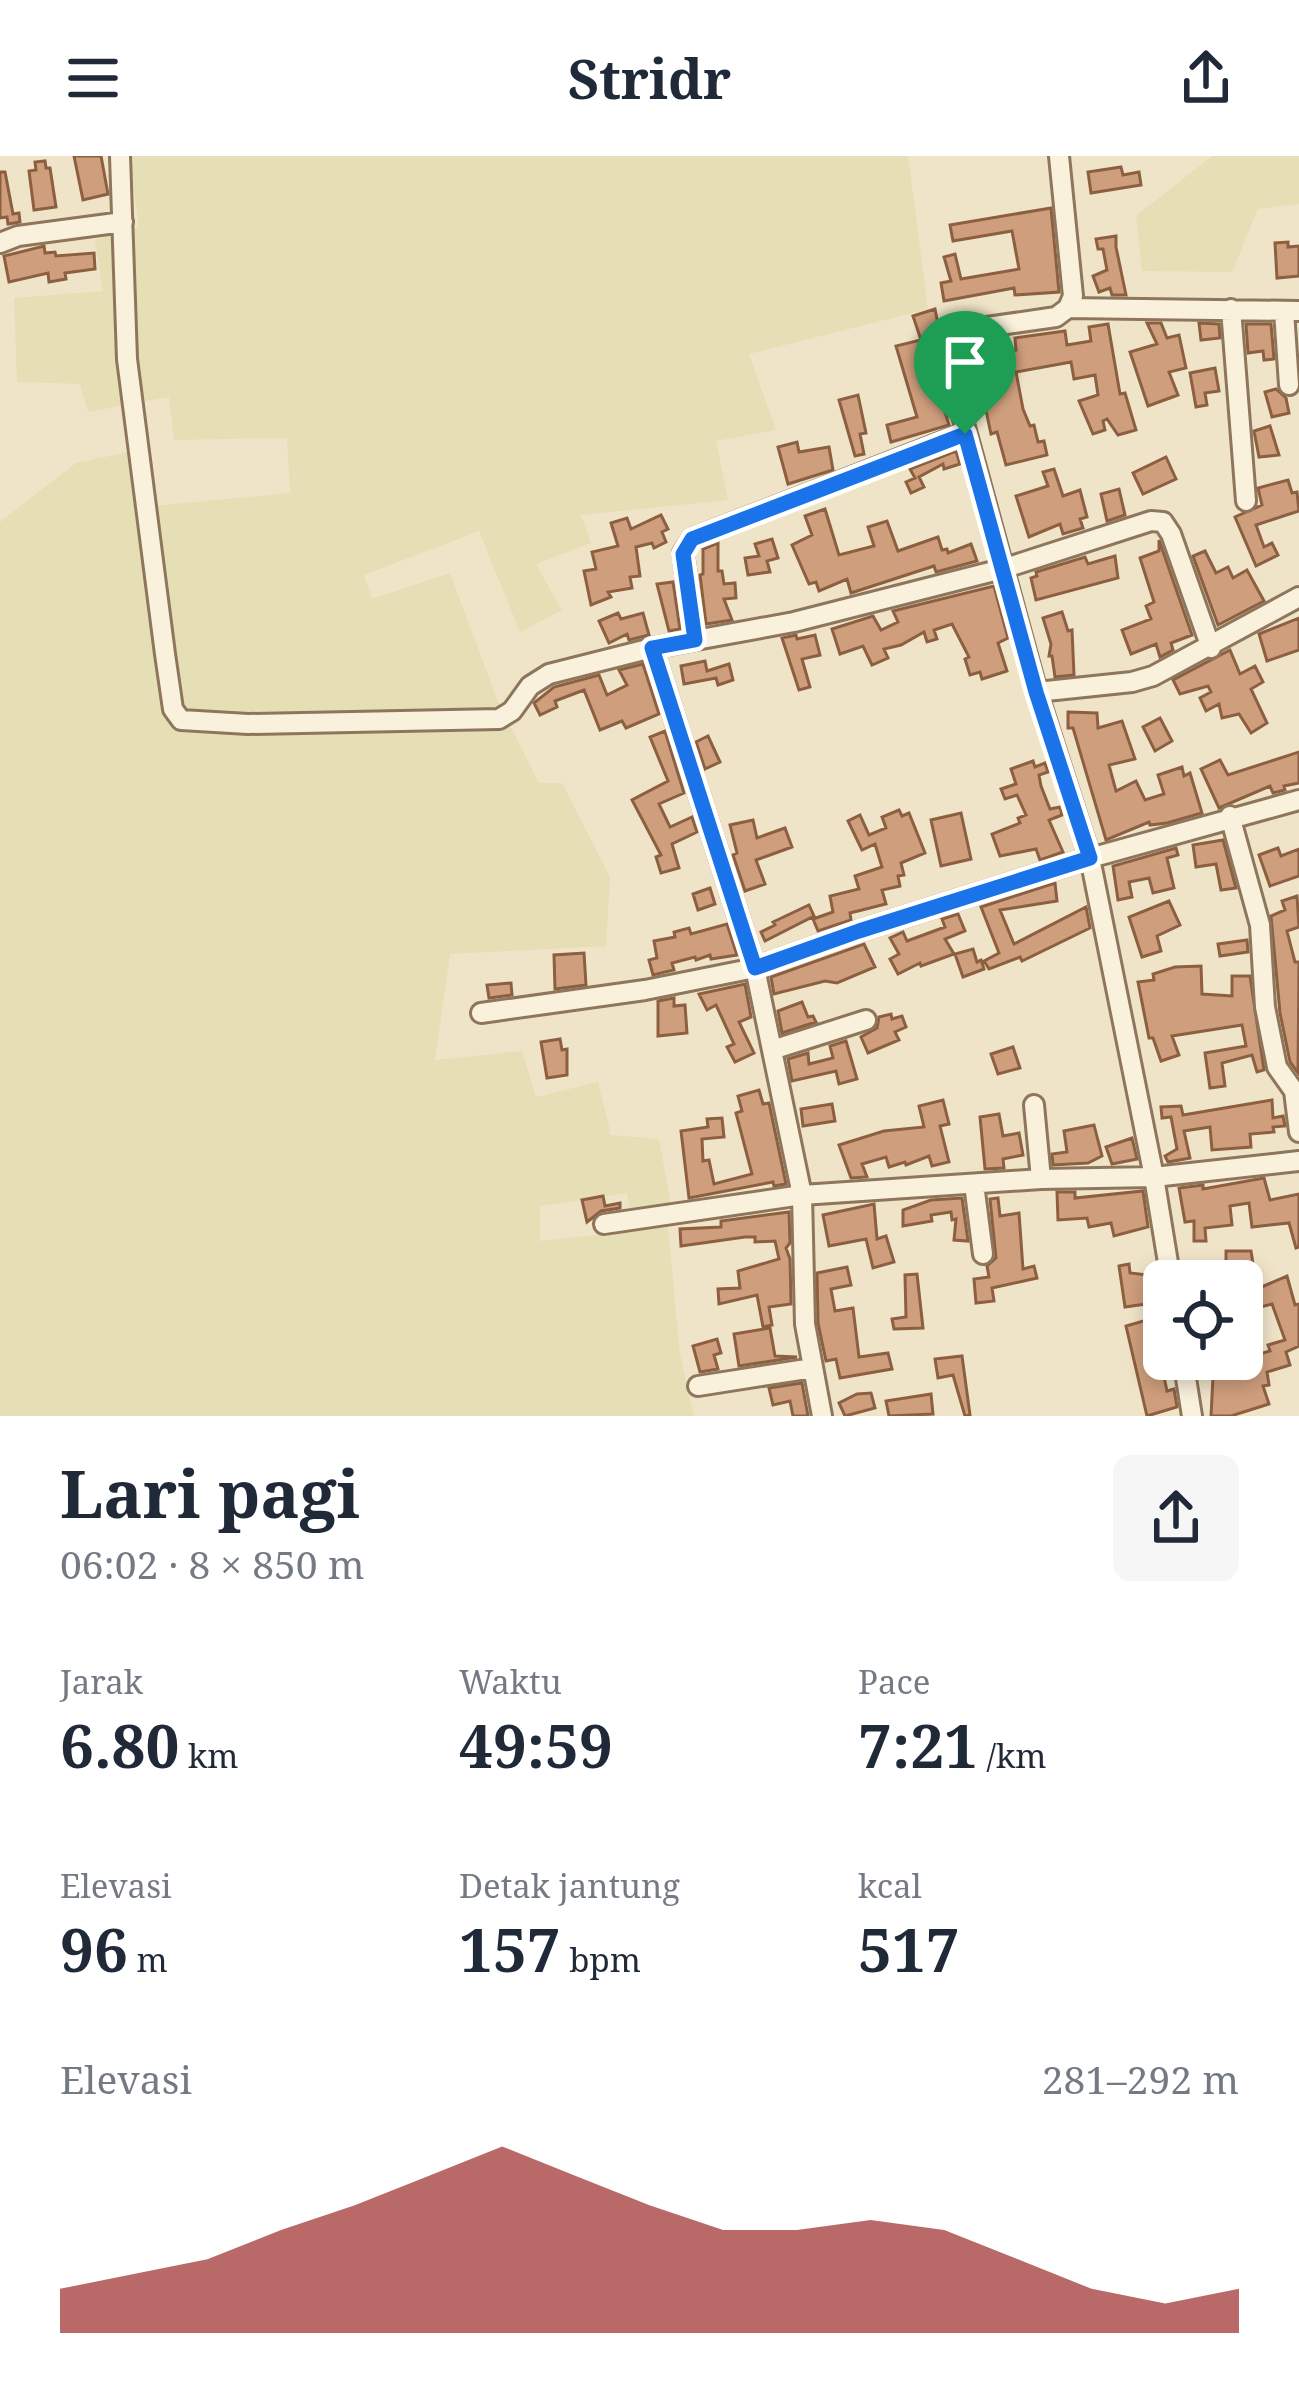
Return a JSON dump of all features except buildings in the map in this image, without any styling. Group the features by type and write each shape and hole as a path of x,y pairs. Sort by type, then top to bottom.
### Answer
{"street":[{"path":"120,156 127,359 176,716 248,724 491,721 512,711 541,677 652,648 794,622 1002,569 1151,521 1162,522 1171,534 1211,648"},
{"path":"1059,156 1073,285 1067,308 1038,320 970,326 953,337 949,368 1036,692 1090,858 1168,1260"},
{"path":"0,243 18,236 123,222"},
{"path":"1067,308 1291,311 1288,385"},
{"path":"1231,309 1246,501"},
{"path":"695,640 683,554 692,539 965,434"},
{"path":"1036,692 1132,682 1211,648 1250,620 1299,597"},
{"path":"652,648 755,968 802,1195 805,1324 822,1416"},
{"path":"481,1013 645,990 755,968 1090,858 1299,800"},
{"path":"1230,816 1260,925 1265,1007 1277,1067 1294,1091 1299,1132"},
{"path":"772,1050 866,1020"},
{"path":"1034,1106 1041,1179"},
{"path":"604,1224 802,1195 1041,1179 1154,1177 1299,1161"},
{"path":"974,1184 983,1254"},
{"path":"698,1386 813,1368"},
{"path":"1186,1380 1192,1416"}],"shaded area":[{"path":"129,156 908,156 928,309 749,354 776,430 716,441 728,500 581,515 591,543 536,564 562,610 520,632 479,531 364,575 372,599 450,573 497,699 539,783 562,783 610,877 606,946 450,954 435,1060 522,1051 536,1097 598,1082 611,1135 659,1139 671,1206 630,1212 627,1193 540,1206 540,1241 668,1227 680,1355 694,1416 0,1416 0,522 76,463 133,451 142,507 290,493 287,438 174,440 169,397 88,412 80,384 17,382 14,298 103,291 95,240 139,227"},
{"path":"1212,156 1299,156 1299,204 1258,209 1232,272 1142,271 1136,216"}],"route":[{"path":"965,434 1036,692 1090,858 755,968 652,648 695,640 683,554 686,545 965,434"}]}
